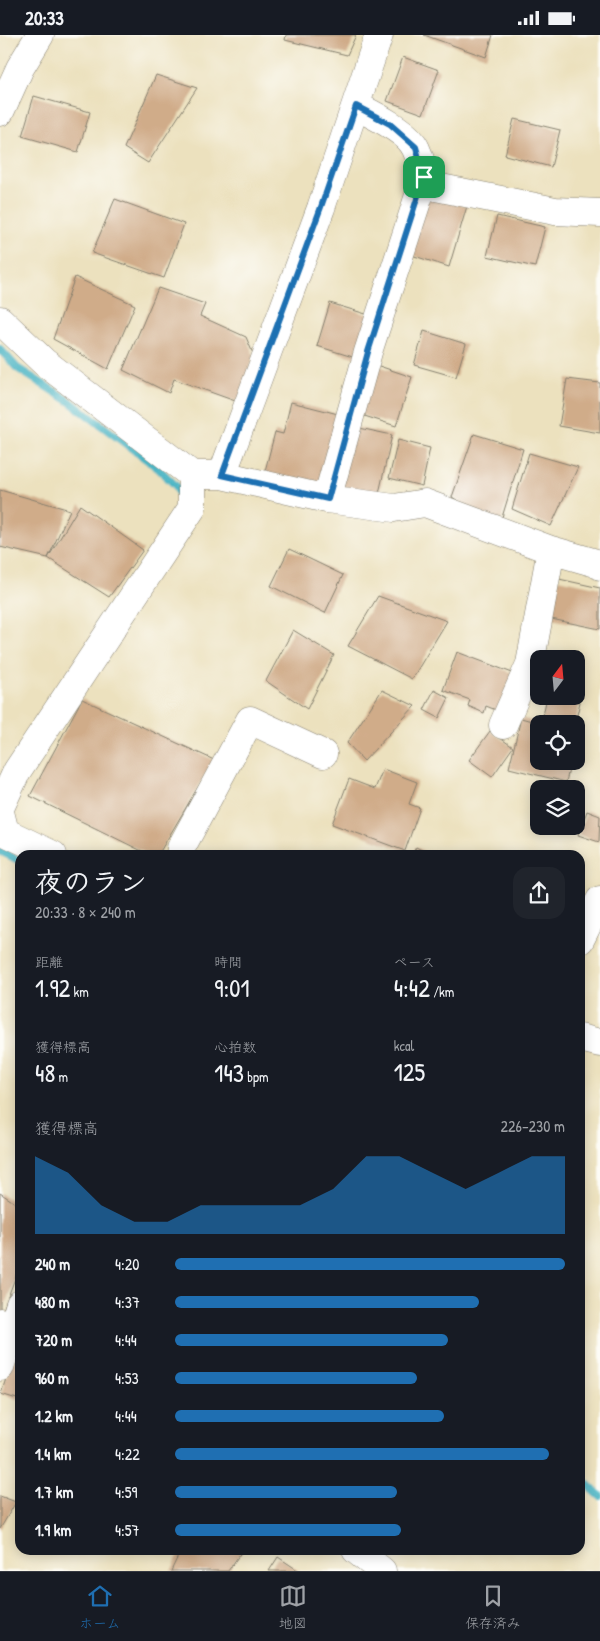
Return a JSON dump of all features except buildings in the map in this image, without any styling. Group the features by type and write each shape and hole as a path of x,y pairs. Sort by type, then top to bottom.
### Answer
{"street":[{"path":"0,113 20,68 40,35"},
{"path":"222,475 321,207 379,35"},
{"path":"328,499 368,352 424,177 416,147 390,124 356,106"},
{"path":"424,177 436,187 555,211 600,213"},
{"path":"0,320 44,362 192,475 222,475 328,499 394,508 425,503 551,550 599,560"},
{"path":"0,808 8,765 192,508 192,475"},
{"path":"503,725 530,664 551,550"},
{"path":"188,850 250,720 323,754"},
{"path":"0,812 5,832 42,850"},
{"path":"585,930 600,900"},
{"path":"585,1039 600,1043"},
{"path":"0,1367 15,1316"},
{"path":"362,1555 382,1571"}],"waterway":[{"path":"0,349 17,368 69,401 158,468 177,487 181,499"},
{"path":"0,851 15,858"},
{"path":"585,1482 600,1496"}],"route":[{"path":"356,106 390,124 416,147 424,177 368,352 328,499 222,475 321,207 356,106"}]}
